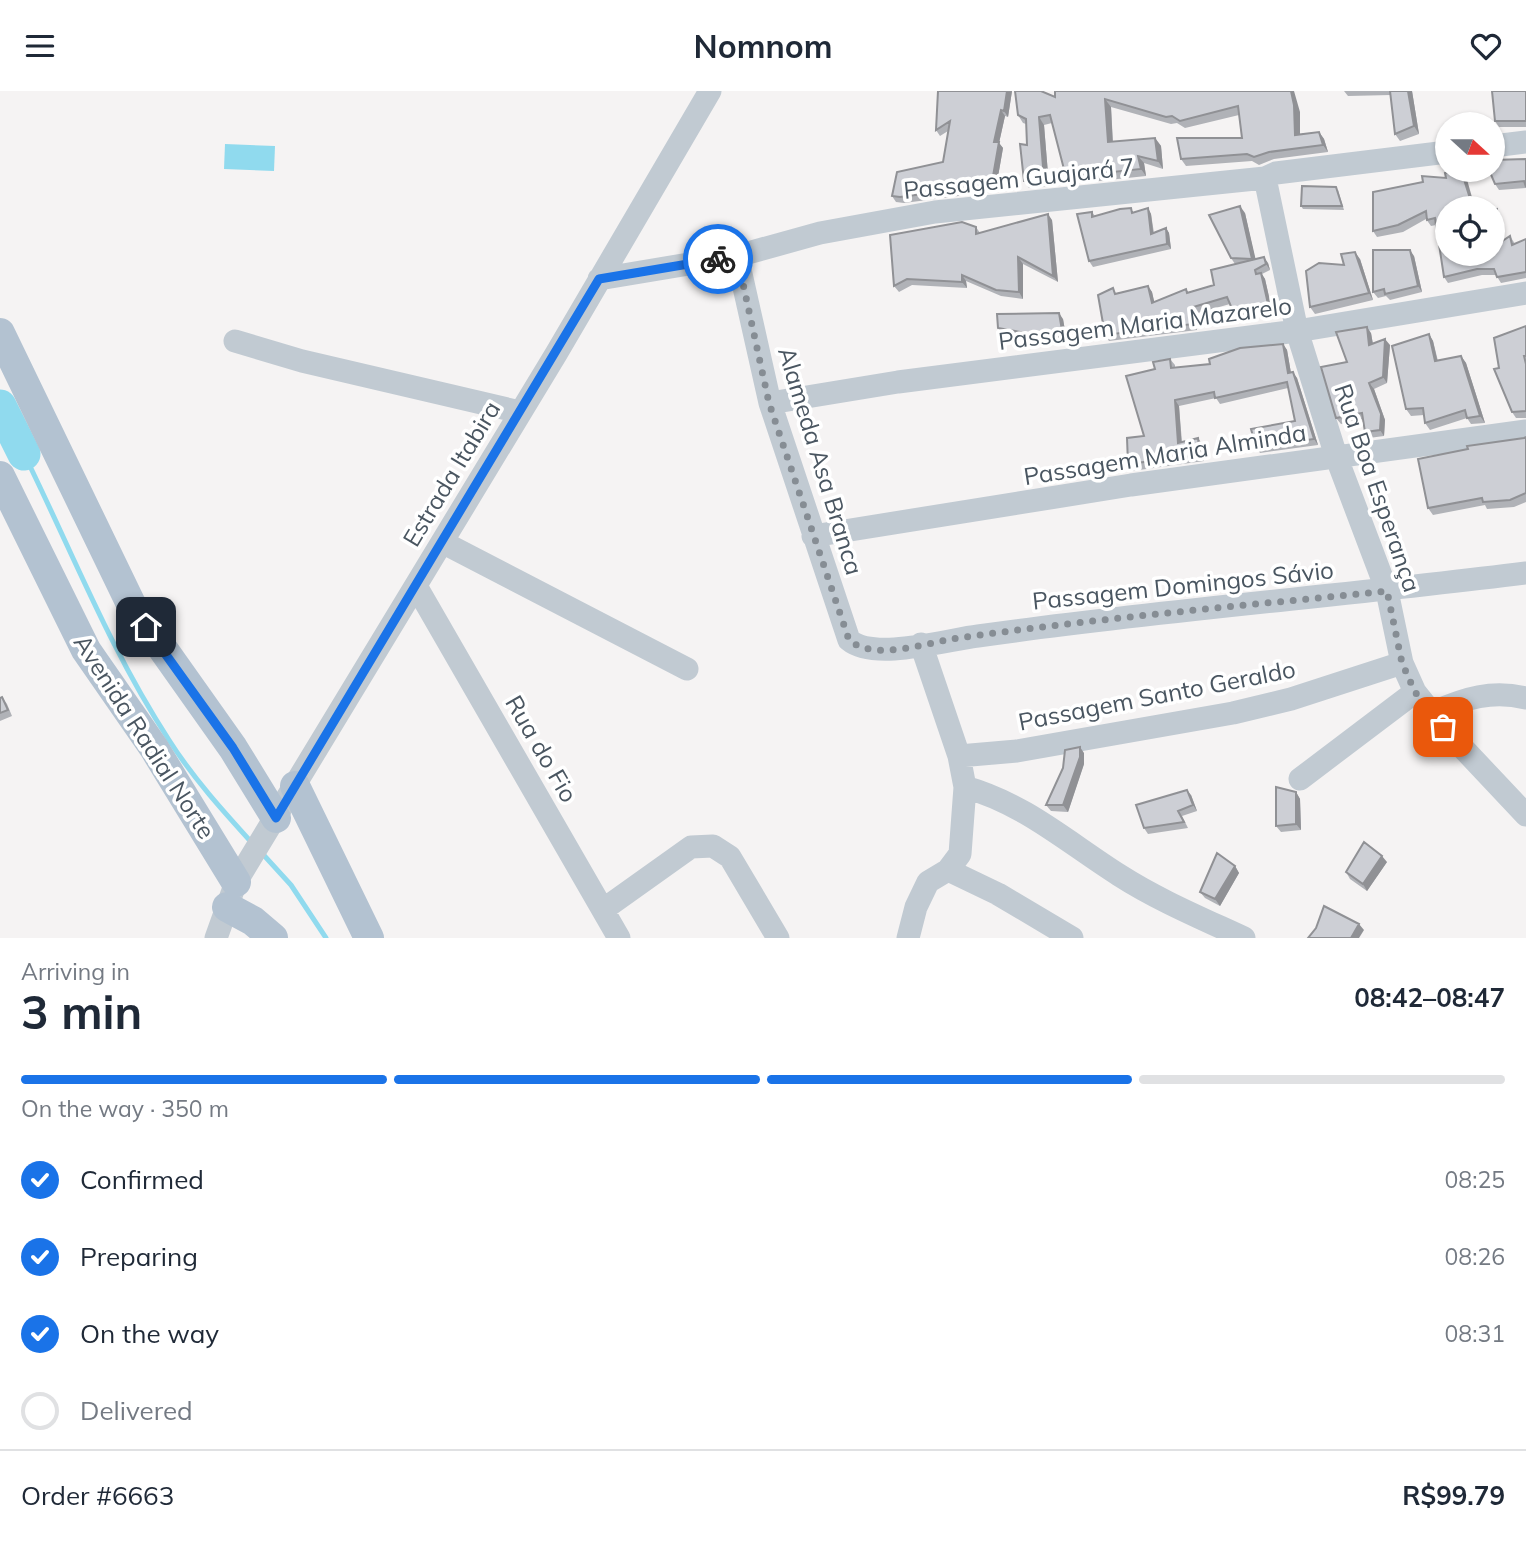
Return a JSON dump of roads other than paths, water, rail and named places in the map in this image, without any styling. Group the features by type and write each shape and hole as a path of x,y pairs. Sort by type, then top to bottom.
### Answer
{"main road":[{"path":"0,333 131,604 233,748 276,818"},
{"name":"Avenida Radial Norte","path":"0,476 86,649 161,759 231,895 253,921 273,938"},
{"path":"295,786 369,938"}],"street":[{"name":"Estrada Itabira","path":"216,938 231,895 710,91"},
{"path":"1505,145 1526,142"},
{"name":"Passagem Guajará 7","path":"599,279 737,256 820,233 934,212 1265,178 1276,173 1435,153"},
{"name":"Rua Boa Esperança","path":"1265,178 1297,331 1336,456 1387,591 1402,663 1415,692 1434,712 1443,727 1526,815"},
{"name":"Alameda Asa Branca","path":"737,256 769,403 849,640"},
{"name":"Passagem Maria Mazarelo","path":"769,403 912,380 1297,331 1526,293"},
{"path":"235,341 302,361 520,412"},
{"name":"Passagem Maria Alminda","path":"813,536 1336,456 1526,431"},
{"path":"442,543 687,669"},
{"name":"Passagem Domingos Sávio","path":"849,640 857,647 873,650 1031,628 1387,591 1526,573"},
{"name":"Rua do Fio","path":"416,586 619,938"},
{"path":"908,938 916,907 928,882 948,870 960,854 965,787 959,756 921,644"},
{"name":"Passagem Santo Geraldo","path":"959,756 1017,751 1233,713 1291,699 1402,663"},
{"path":"1300,779 1415,692"},
{"path":"1434,712 1465,698 1492,695 1526,698"},
{"path":"965,787 1011,803 1049,825 1129,881 1171,905 1244,938"},
{"path":"604,909 691,847 713,846 730,857 778,938"},
{"path":"948,870 998,894 1072,938"}],"water":[{"path":"225,144 275,146 274,171 224,169"}],"waterway":[{"path":"0,406 24,454"},
{"path":"24,454 110,635 148,706 188,768 253,844"},
{"path":"260,851 291,885 326,938"}]}
